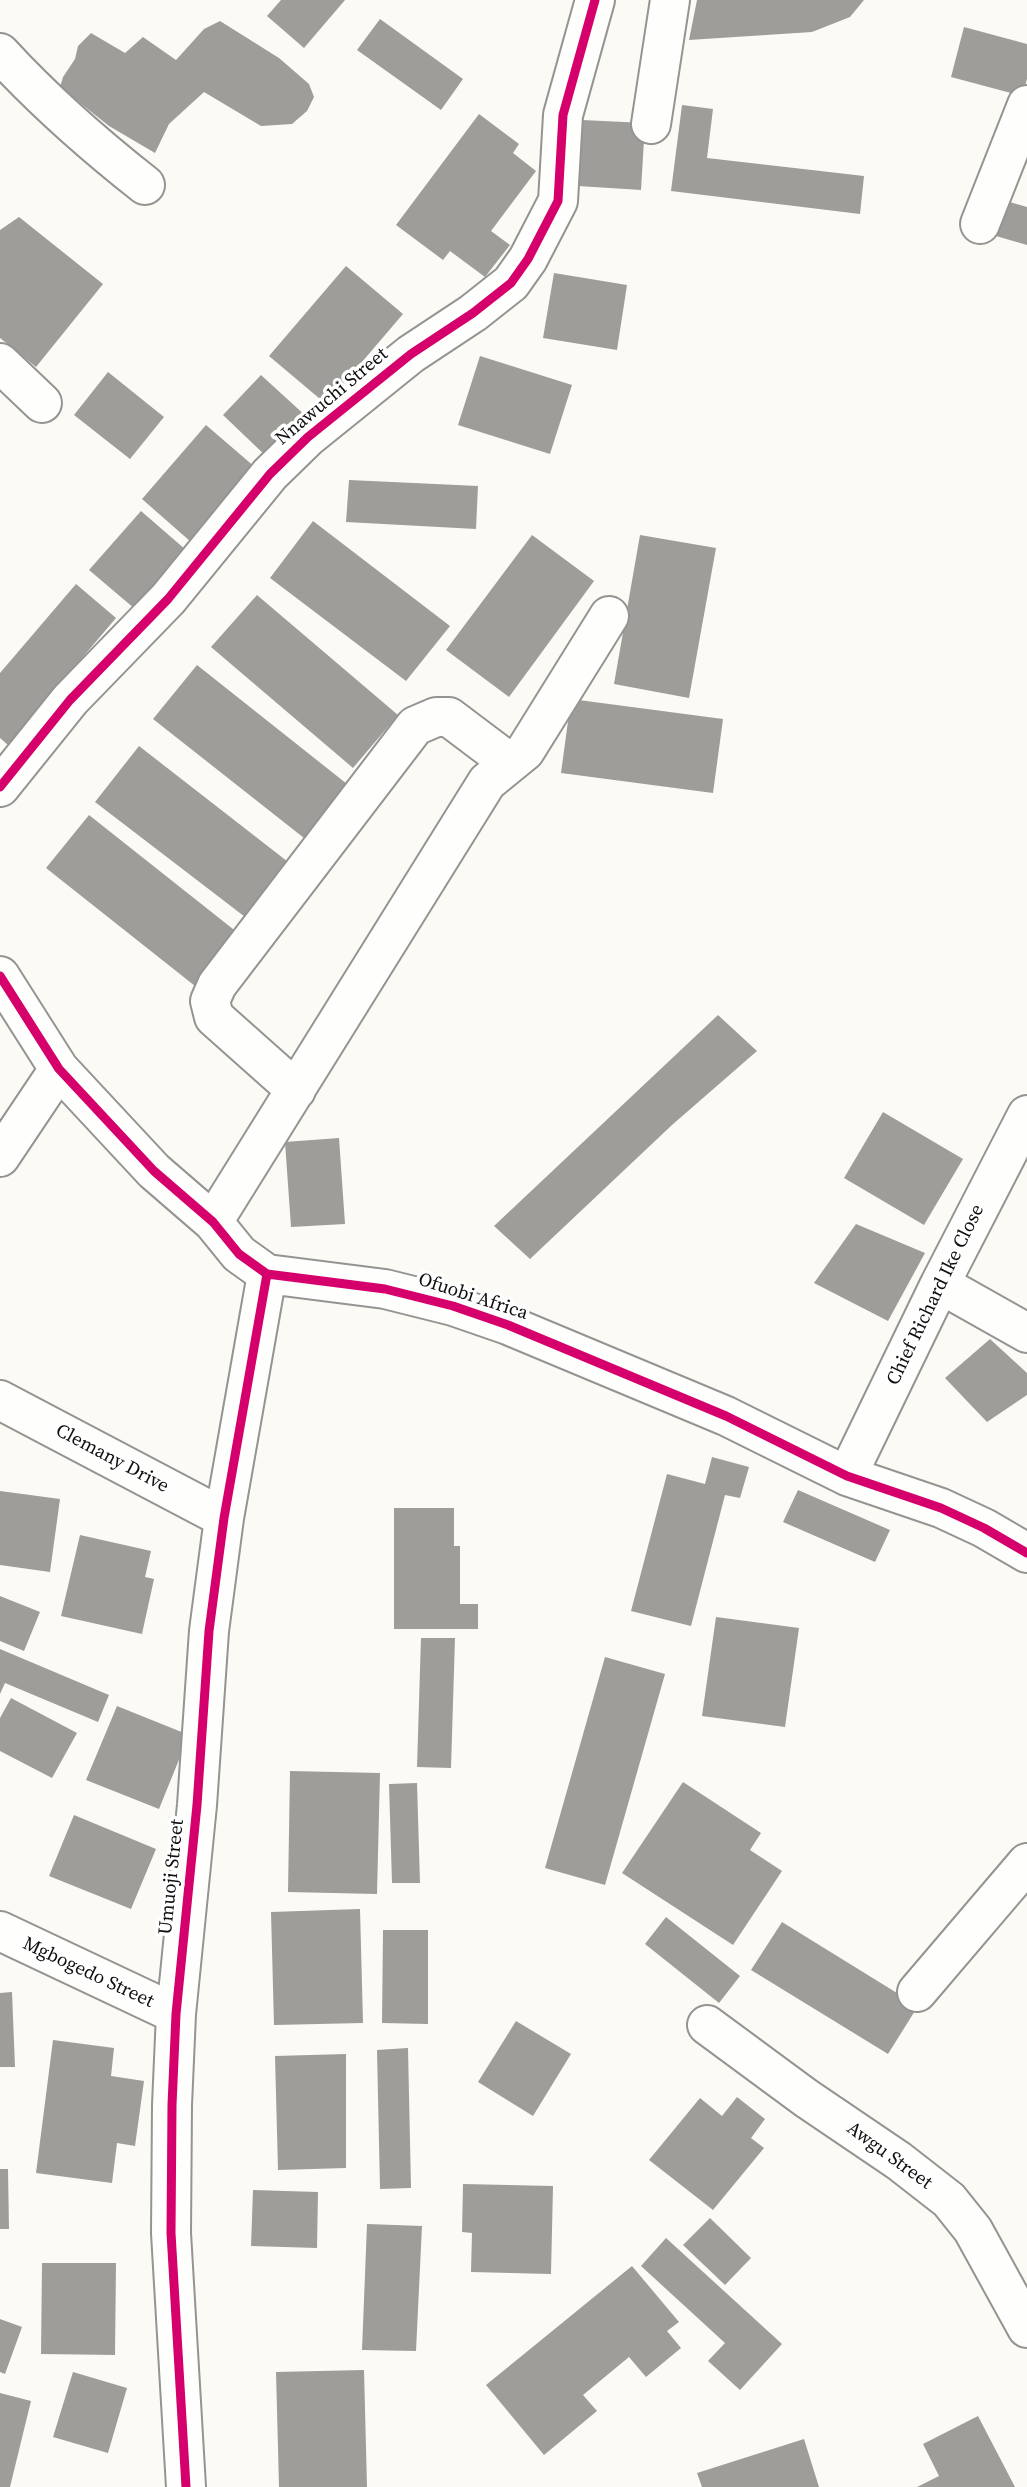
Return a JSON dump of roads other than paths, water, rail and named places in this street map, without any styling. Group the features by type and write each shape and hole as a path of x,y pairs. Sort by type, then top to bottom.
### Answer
{"street":[{"name":"Nnawuchi Street","path":"0,787 71,700 168,599 270,474 308,437 411,354 473,313 511,283 528,259 558,201 562,115 595,0"},
{"path":"651,124 670,0"},
{"path":"0,53 39,95 145,185"},
{"path":"980,224 1027,105"},
{"path":"0,363 42,403"},
{"path":"213,1222 486,782 526,751 609,616"},
{"path":"296,1090 214,1017 210,1001 217,985 415,726 436,717 449,717 510,763"},
{"name":"Ofuobi Africa","path":"0,976 59,1069 154,1171 213,1222 239,1254 267,1274 384,1289 464,1310 508,1325 726,1416 847,1476 941,1508 984,1528 1027,1553"},
{"path":"0,1157 59,1069"},
{"name":"Chief Richard Ike Close","path":"847,1476 940,1284 1027,1115"},
{"name":"Umuoji Street","path":"186,2487 171,2233 176,2014 197,1805 209,1630 224,1518 267,1274"},
{"path":"940,1284 1027,1333"},
{"name":"Clemany Drive","path":"0,1401 224,1518"},
{"path":"917,1993 1027,1863"},
{"name":"Mgbogedo Street","path":"0,1931 176,2014"},
{"name":"Awgu Street","path":"707,2025 806,2098 899,2161 949,2200 973,2230 1027,2328"}]}
